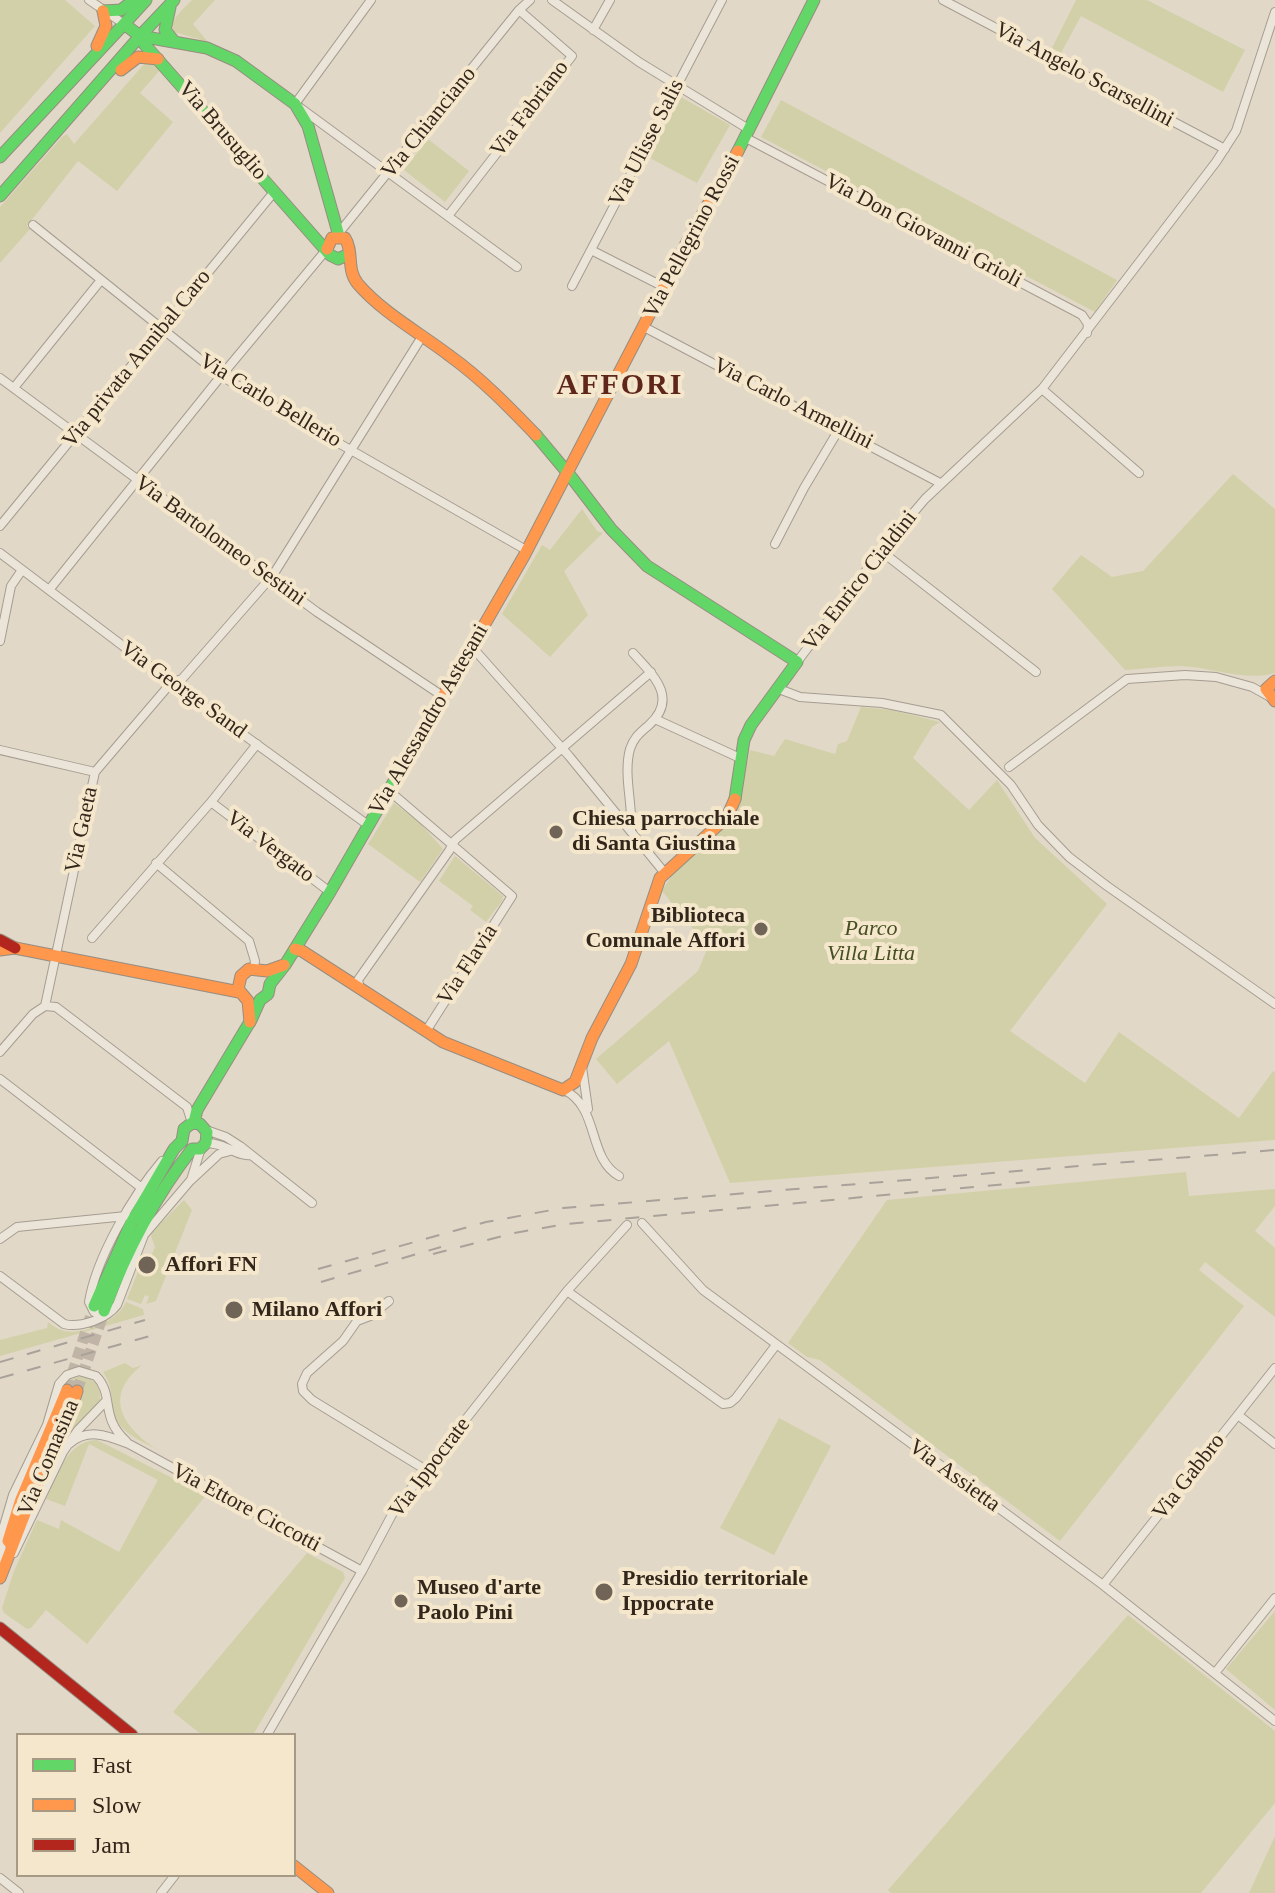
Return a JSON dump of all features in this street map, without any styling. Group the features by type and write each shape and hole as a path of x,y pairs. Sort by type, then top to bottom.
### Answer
{"main road":[{"path":"93,57 106,26 103,11 121,10 134,0"},
{"path":"0,157 146,0"},
{"name":"Via Pellegrino Rossi","path":"568,473 664,287 748,134 814,0"},
{"path":"173,1 165,30 173,40"},
{"path":"0,196 173,1"},
{"path":"124,24 140,36 207,48 236,61 295,104 308,126 339,235 349,243 347,255 353,276 372,296 464,367 568,473 625,548 647,566 797,662"},
{"name":"Via Brusuglio","path":"140,36 327,249"},
{"path":"103,79 118,74 131,59 140,56 158,59"},
{"path":"339,235 330,240 327,249 335,258 347,255"},
{"name":"Via Alessandro Astesani","path":"246,994 268,994 270,984 330,892 387,789 444,697 568,473"},
{"name":"Via Enrico Cialdini","path":"664,872 724,820 738,792 744,740 751,725 797,662"},
{"path":"1272,699 1266,689 1275,681"},
{"path":"295,949 421,1029 486,1060 563,1090 574,1085 581,1063 631,964 664,872"},
{"path":"0,940 15,948 246,994"},
{"path":"0,950 15,948"},
{"path":"101,1311 140,1225 199,1134 197,1110 250,1023 241,974 285,965"},
{"path":"258,970 270,984"},
{"path":"101,1311 118,1247 178,1145 182,1132 199,1134"},
{"path":"178,1145 199,1134"},
{"name":"Via Comasina","path":"1,1574 15,1514 72,1390"},
{"path":"0,1628 130,1733"},
{"path":"0,1642 22,1646"},
{"path":"296,1868 328,1893"}],"street":[{"path":"89,0 124,24"},
{"path":"371,0 295,104 517,267"},
{"name":"Via Chianciano","path":"339,235 530,0"},
{"name":"Via Don Giovanni Grioli","path":"552,0 748,134 1082,315"},
{"path":"593,30 610,0"},
{"name":"Via Ulisse Salis","path":"572,286 722,0"},
{"name":"Via Angelo Scarsellini","path":"945,1 1225,149"},
{"name":"Via Fabriano","path":"448,216 572,56 519,10"},
{"name":"Via Enrico Cialdini","path":"797,662 881,551 940,483 1016,417 1042,389 1087,334 1225,149 1239,124 1275,12"},
{"path":"158,59 173,40"},
{"name":"Via privata Annibal Caro","path":"0,526 274,192"},
{"name":"Via Carlo Bellerio","path":"33,225 221,376 526,550"},
{"path":"49,590 327,249"},
{"path":"591,250 664,287"},
{"path":"17,384 101,280"},
{"path":"1082,315 1094,317 1102,314"},
{"path":"1082,315 1088,324 1087,334"},
{"name":"Via Carlo Armellini","path":"644,327 940,483"},
{"name":"Via Gaeta","path":"45,1006 95,772 171,683 182,679 270,578 423,335"},
{"name":"Via Bartolomeo Sestini","path":"0,378 270,578 444,697"},
{"path":"1042,389 1139,473"},
{"path":"775,544 835,436 834,425"},
{"path":"881,551 1036,672"},
{"name":"Via George Sand","path":"0,553 171,683 368,825"},
{"path":"0,641 11,586 22,570"},
{"path":"472,647 562,748 664,872"},
{"path":"631,831 628,770 631,748 639,733 663,707 663,693 651,672 633,653"},
{"path":"361,990 358,980 455,840 651,672"},
{"path":"992,763 1009,767 1127,679 1185,675 1216,677 1252,687 1272,699"},
{"path":"779,689 800,697 882,703 931,712 946,719 992,763 1046,833 1085,870 1275,1004"},
{"path":"655,719 742,759"},
{"path":"92,938 211,802 257,744"},
{"path":"0,750 95,772"},
{"path":"1009,767 1011,785"},
{"path":"387,789 453,845"},
{"name":"Via Vergato","path":"211,802 330,892"},
{"name":"Via Flavia","path":"421,1029 428,1028 512,896 453,845"},
{"path":"156,863 249,941 258,970"},
{"path":"0,1052 33,1014 45,1006 56,1007 187,1107 199,1134 190,1181"},
{"path":"581,1063 589,1117"},
{"path":"0,1079 143,1189"},
{"path":"563,1090 578,1098 589,1117 606,1165 619,1176"},
{"path":"199,1134 242,1156 252,1155"},
{"path":"199,1134 226,1137 312,1203"},
{"path":"101,1311 99,1316 90,1307 90,1295 104,1257 153,1172 178,1145"},
{"path":"0,1276 71,1326 117,1305 144,1235 190,1181 219,1154 234,1150"},
{"path":"0,1239 17,1227 126,1216"},
{"name":"Via Assietta","path":"642,1223 703,1290 1103,1585 1275,1721"},
{"name":"Via Ippocrate","path":"268,1733 395,1509 567,1291 627,1225"},
{"path":"567,1291 723,1404 736,1398 776,1345"},
{"path":"389,1301 370,1316 357,1321 343,1341 307,1373 302,1384 303,1391 312,1400 426,1470"},
{"name":"Via Gabbro","path":"1103,1585 1275,1368"},
{"name":"Via Comasina","path":"72,1372 91,1373 104,1386 106,1401 55,1465 25,1533 1,1574 0,1549 4,1523 13,1495 47,1425 59,1384 72,1372"},
{"name":"Via Ettore Ciccotti","path":"106,1401 112,1424 129,1444"},
{"path":"1238,1415 1275,1444"},
{"name":"Via Ettore Ciccotti","path":"69,1444 79,1436 92,1433 129,1444 362,1571"},
{"path":"1215,1673 1275,1598"},
{"path":"161,1893 173,1877"},
{"path":"0,1878 19,1893"}],"green space":[{"path":"0,0 65,0 95,26 0,133"},
{"path":"192,0 215,0 193,24 208,42 174,32 175,19"},
{"path":"1076,0 1147,0 1245,50 1223,92 1081,16 1061,53 1052,48"},
{"path":"145,63 153,64 160,70 140,93 173,122 117,191 78,161 27,226 30,229 0,263 0,207 62,137 67,134 74,144"},
{"path":"681,97 730,125 697,183 648,157"},
{"path":"781,100 1117,280 1095,312 761,137"},
{"path":"428,139 469,171 445,202 404,170"},
{"path":"1233,474 1275,509 1275,673 1252,676 1181,666 1125,670 1052,589 1081,555 1112,577 1143,571"},
{"path":"582,509 597,531 603,533 564,571 588,615 550,657 502,614 542,545 550,550"},
{"name":"Parco Villa Litta","path":"861,707 892,710 940,722 932,727 913,758 969,810 997,780 1035,838 1107,904 1010,1031 1085,1083 1119,1032 1239,1118 1273,1071 1275,1140 730,1183 669,1041 617,1084 596,1059 698,971 708,947 662,891 675,870 730,821 736,810 750,750 774,756 785,739 835,754 838,744 847,741"},
{"path":"394,803 419,822 443,849 420,882 368,844"},
{"path":"455,856 503,896 486,922 470,910 473,906 439,881"},
{"path":"1186,1172 1189,1196 1275,1189 1275,1206 1255,1231 1275,1248 1275,1317 1205,1262 1199,1270 1244,1306 1060,1541 820,1360 807,1357 788,1343 887,1200"},
{"path":"184,1200 192,1210 156,1301 146,1304 149,1297 145,1295 141,1304 127,1299 144,1257 152,1254 155,1247 151,1236 153,1231"},
{"path":"126,1302 143,1309 144,1315 0,1356 0,1340 47,1328 48,1322 65,1331 82,1331 109,1320"},
{"path":"125,1363 133,1368 142,1365 123,1388 120,1399 122,1410 134,1431 156,1449 129,1434 115,1417 110,1385 103,1372"},
{"path":"80,1376 96,1384 100,1400 60,1450 81,1398 80,1393 62,1389 70,1380"},
{"path":"779,1418 831,1446 774,1555 720,1528"},
{"path":"97,1440 206,1495 87,1644 46,1610 27,1629 4,1613 2,1608 14,1571 37,1520 59,1529 61,1520 119,1552 158,1480 89,1444 65,1506 46,1499 64,1461 78,1446"},
{"path":"307,1553 343,1572 345,1578 254,1733 199,1733 173,1712"},
{"path":"1275,1611 1275,1710 1226,1669"},
{"path":"1128,1615 1275,1731 1275,1803 1201,1893 891,1893 888,1890"},
{"path":"1275,1836 1275,1893 1249,1893"}],"tunnel":[{"path":"67,1390 94,1306"},
{"path":"77,1391 104,1312"}],"railway":[{"path":"318,1269 486,1222 563,1208 1275,1150"},
{"path":"433,1254 514,1233 566,1224 1040,1181"},
{"path":"321,1282 441,1247"},
{"path":"0,1362 145,1320"},
{"path":"0,1378 150,1336"}],"traffic: fast":[{"path":"103,11 121,10 134,0"},
{"path":"124,24 146,0"},
{"path":"140,36 174,0"},
{"path":"738,151 814,0"},
{"path":"170,7 165,30 173,40"},
{"path":"124,24 140,36 330,255 338,259 347,255"},
{"path":"0,157 124,24"},
{"path":"140,36 207,48 236,61 295,104 308,126 339,236"},
{"path":"0,196 140,36"},
{"path":"536,435 611,529 647,566 797,662 751,725 744,740 735,799"},
{"path":"194,1122 197,1110 260,1000 268,994 270,984 330,892 430,719"},
{"path":"94,1306 131,1223 174,1149 182,1141 184,1129 192,1123 200,1124 207,1132 206,1143 200,1149 192,1149 153,1207 131,1247 104,1311"}],"traffic: slow":[{"path":"97,46 106,26 103,11"},
{"path":"121,70 138,57 158,59"},
{"path":"430,719 524,556 687,242 738,151"},
{"path":"327,249 332,238 345,238 354,279 358,284 390,313 473,374 536,435"},
{"path":"1275,681 1266,689 1275,701"},
{"path":"295,949 443,1042 563,1090 575,1082 592,1038 631,964 660,878 727,817 735,799"},
{"path":"0,950 15,948 239,992"},
{"path":"250,1022 248,1001 238,989 241,976 249,969 267,971 284,965"},
{"path":"8,1541 20,1502 67,1390"},
{"path":"0,1578 31,1498 63,1433 77,1391"},
{"path":"296,1868 328,1893"}],"traffic: jam":[{"path":"0,940 15,948"},
{"path":"0,1628 130,1733"}],"place":[{"name":"Chiesa parrocchiale di Santa Giustina","path":"556,832"},
{"name":"Biblioteca Comunale Affori","path":"761,929"},
{"name":"Affori FN","path":"147,1265"},
{"name":"Milano Affori","path":"234,1310"},
{"name":"Presidio territoriale Ippocrate","path":"604,1592"},
{"name":"Museo d'arte Paolo Pini","path":"401,1601"}],"district":[{"name":"AFFORI","path":"620,386"}]}
